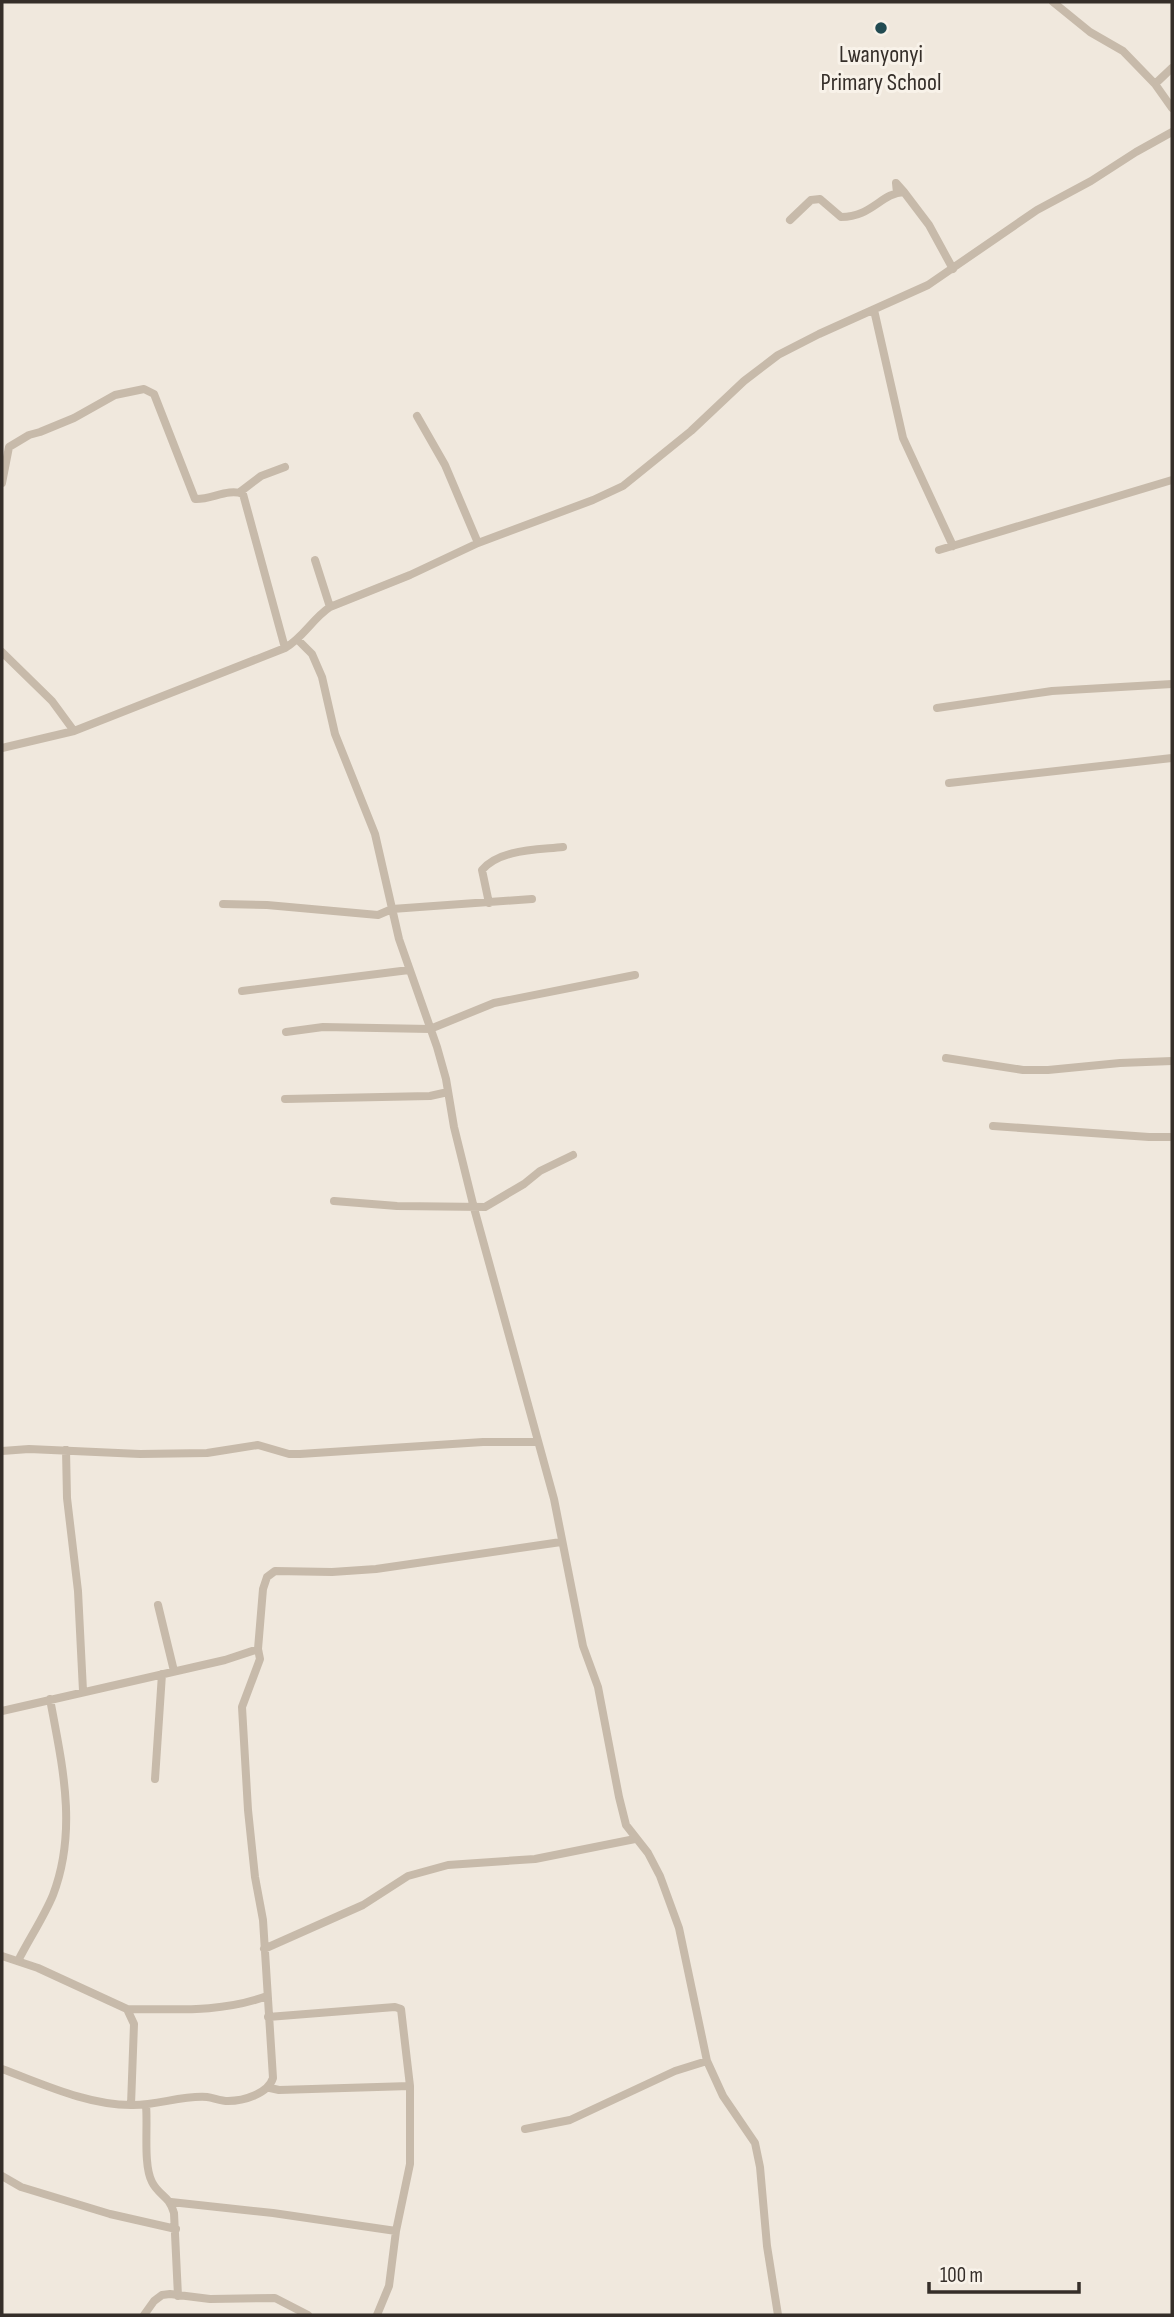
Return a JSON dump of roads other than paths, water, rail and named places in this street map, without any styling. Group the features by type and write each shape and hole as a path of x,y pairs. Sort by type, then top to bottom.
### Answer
{"street":[{"path":"1053,2 1083,27 1123,51 1155,84 1172,108"},
{"path":"1155,84 1172,68"},
{"path":"2,748 74,731 285,648 298,640 320,613 330,607 410,575 478,543 593,500 622,486 691,431 744,381 778,355 928,285 1037,210 1172,132"},
{"path":"790,219 811,200 820,199 841,217 853,217 901,192 929,225 953,269"},
{"path":"874,310 903,438 953,546"},
{"path":"2,483 9,447 29,435 74,418 115,395 144,389 154,394 195,499 240,492 261,476 285,467"},
{"path":"417,416 444,465 478,543"},
{"path":"939,550 1172,480"},
{"path":"240,492 244,496 285,648"},
{"path":"315,560 330,607"},
{"path":"298,640 312,654 322,677 335,734 375,834 399,939 437,1047 474,1208 554,1499 583,1646 598,1687 626,1825 648,1853 660,1876 679,1927 707,2061 723,2096 755,2143 778,2315"},
{"path":"2,652 51,701 74,731"},
{"path":"937,708 1052,691 1172,684"},
{"path":"949,783 1172,758"},
{"path":"489,903 482,870 490,861 519,852 563,847"},
{"path":"223,904 267,905 378,915 391,909 531,899"},
{"path":"242,991 409,970"},
{"path":"286,1032 323,1027 430,1029 494,1003 635,975"},
{"path":"946,1058 1048,1070 1172,1061"},
{"path":"285,1099 430,1096 448,1091"},
{"path":"993,1126 1172,1137"},
{"path":"334,1201 397,1206 485,1207 524,1184 540,1171 573,1155"},
{"path":"2,1451 194,1453 258,1445 289,1454 300,1454 483,1442 538,1442"},
{"path":"66,1450 66,1498 78,1591 83,1691"},
{"path":"2,2069 93,2101 131,2105 205,2097 228,2101 260,2094 270,2085 273,2078 263,1920 255,1877 248,1810 242,1707 260,1659 258,1649 263,1589 267,1577 275,1571 332,1572 376,1569 561,1542"},
{"path":"158,1605 174,1671"},
{"path":"2,1711 225,1660 258,1649"},
{"path":"155,1779 162,1674"},
{"path":"18,1961 52,1895 66,1831 66,1787 50,1699"},
{"path":"264,1949 363,1905 408,1876 448,1865 535,1859 635,1839"},
{"path":"2,1956 70,1982 127,2009 203,2010 248,2003 267,1996"},
{"path":"268,2017 395,2007 401,2009 410,2086 410,2164 396,2231 390,2286 377,2315"},
{"path":"127,2009 134,2024 131,2105"},
{"path":"524,2129 570,2120 675,2071 707,2061"},
{"path":"270,2085 270,2088 279,2090 410,2086"},
{"path":"146,2105 148,2171 152,2182 171,2202 176,2229 178,2296"},
{"path":"2,2176 21,2187 110,2214 176,2229"},
{"path":"171,2202 396,2231"},
{"path":"144,2315 162,2295 210,2299 275,2298 308,2315"}],"place":[{"name":"Lwanyonyi Primary School","path":"881,28"}]}
